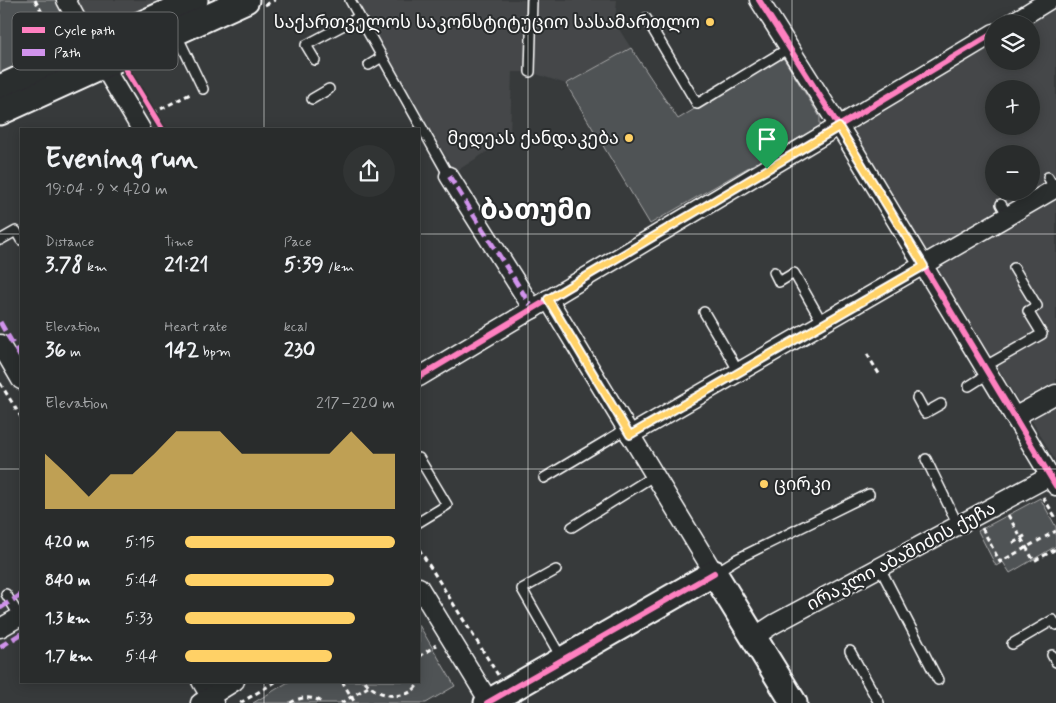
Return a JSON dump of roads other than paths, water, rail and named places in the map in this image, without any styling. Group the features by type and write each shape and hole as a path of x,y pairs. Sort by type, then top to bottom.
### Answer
{"main road":[{"path":"174,12 195,0"},
{"path":"178,31 246,0"},
{"path":"0,88 55,70"},
{"path":"0,112 74,70"},
{"path":"489,703 714,573 794,703"}],"street":[{"path":"66,0 73,12"},
{"path":"759,0 924,266 1053,481"},
{"path":"1025,15 1049,0"},
{"path":"420,376 985,38"},
{"path":"106,70 140,128"},
{"path":"449,176 533,309"},
{"path":"628,432 739,372 924,266 992,231 1005,210 1052,190"},
{"path":"548,299 714,573"},
{"path":"0,344 5,366 20,379"},
{"path":"1014,417 1056,394"},
{"name":"ირაკლი აბაშიძის ქუჩა","path":"754,637 774,624 958,525 1053,481"},
{"path":"420,589 489,703"},
{"path":"0,628 20,616"},
{"path":"206,696 231,683"}],"lane":[{"path":"350,0 449,176"},
{"path":"530,72 532,0"},
{"path":"315,60 306,45 359,17"},
{"path":"646,18 697,104 789,48"},
{"path":"178,36 202,86"},
{"path":"369,64 382,57"},
{"path":"312,99 329,89"},
{"path":"0,240 16,231 20,238"},
{"path":"969,386 986,371 1042,334 1028,311 1037,306 1014,268"},
{"path":"774,272 779,282 794,273 822,324"},
{"path":"704,312 739,372"},
{"path":"917,398 925,413 941,404"},
{"path":"544,478 628,432"},
{"path":"926,459 958,525"},
{"path":"420,460 447,505 420,521"},
{"path":"572,527 655,475"},
{"path":"714,573 737,559 869,494"},
{"path":"880,568 938,680"},
{"path":"556,570 522,588 562,660"},
{"path":"6,594 20,616"},
{"path":"1012,644 1053,620 1056,625"},
{"path":"850,651 879,703"}],"place":[{"name":"საქართველოს საკონსტიტუციო სასამართლო","path":"710,22"},
{"name":"მედეას ქანდაკება","path":"629,138"},
{"name":"ცირკი","path":"764,484"}],"district":[{"name":"ბათუმი","path":"536,209"}]}
